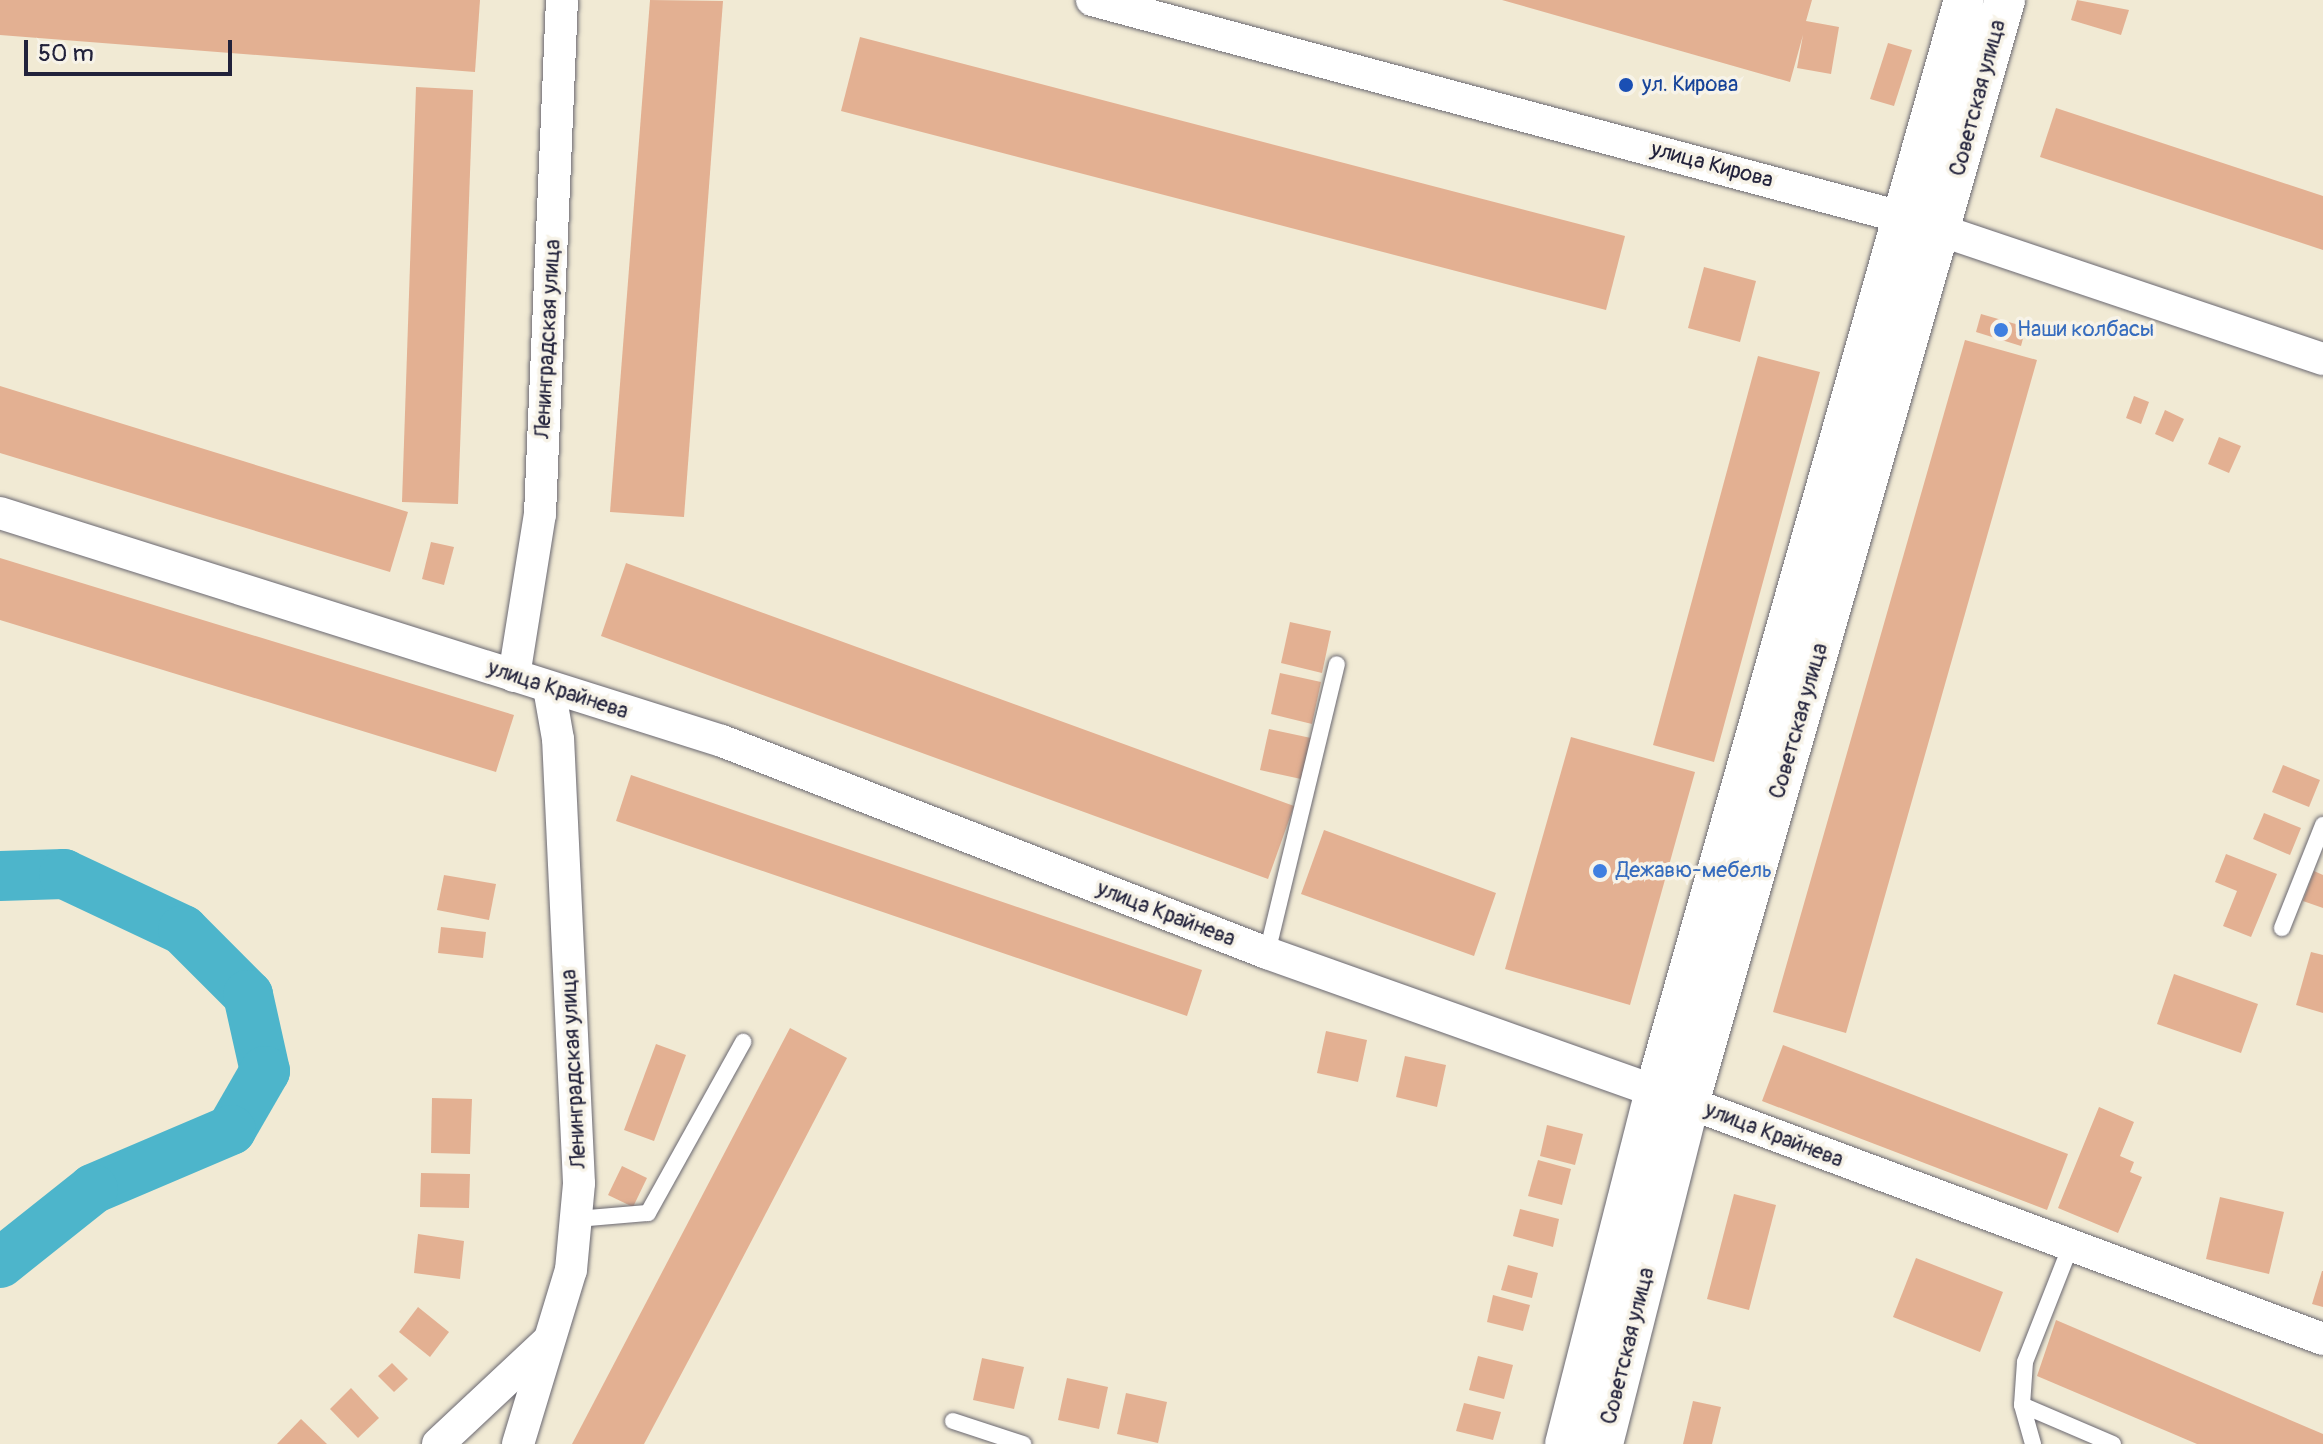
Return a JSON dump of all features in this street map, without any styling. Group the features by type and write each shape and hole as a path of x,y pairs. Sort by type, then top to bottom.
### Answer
{"street":[{"name":"Ленинградская улица","path":"516,664 540,514 562,0"},
{"name":"улица Кирова","path":"1092,0 1901,217 2323,359"},
{"name":"Советская улица","path":"1603,1444 1672,1097 1901,217 1964,0"},
{"name":"Советская улица","path":"1565,1444 1941,230 2005,0"},
{"name":"улица Крайнева","path":"0,513 516,664 549,688 722,741 1267,953 1672,1097 2323,1339"},
{"name":"Ленинградская улица","path":"518,1444 571,1270 579,1183 558,739 549,688"},
{"path":"438,1444 547,1342"}],"lane":[{"path":"1267,953 1337,664"},
{"path":"2282,928 2323,825"},
{"path":"576,1219 648,1213 743,1042"},
{"path":"2033,1444 2022,1405 2025,1362 2071,1245"},
{"path":"2022,1405 2113,1444"},
{"path":"953,1421 1023,1444"}],"building":[{"path":"0,0 480,0 475,72 0,35"},
{"path":"650,0 723,1 684,517 610,512"},
{"path":"1502,0 1812,0 1806,21 1839,27 1831,74 1797,68 1803,35 1790,82"},
{"path":"2077,0 2129,10 2121,35 2071,20"},
{"path":"860,37 1625,236 1606,310 841,111"},
{"path":"1888,43 1912,50 1894,106 1870,99"},
{"path":"416,87 473,90 458,504 402,502"},
{"path":"2056,108 2323,196 2323,250 2040,157"},
{"path":"1704,267 1756,281 1740,342 1688,328"},
{"name":"Наши колбасы","path":"1981,314 2026,327 2021,346 1976,332"},
{"path":"1965,340 2037,360 1846,1033 1773,1012"},
{"path":"1758,356 1820,372 1714,762 1653,745"},
{"path":"0,386 408,512 390,572 0,453"},
{"path":"2134,396 2149,402 2141,424 2126,418"},
{"path":"2165,410 2184,419 2173,442 2155,434"},
{"path":"2219,437 2241,446 2229,473 2208,464"},
{"path":"431,542 454,547 444,585 422,579"},
{"path":"0,558 514,715 496,772 0,620"},
{"path":"626,563 1294,806 1268,879 601,636"},
{"path":"1290,622 1331,631 1322,673 1281,663"},
{"path":"1280,673 1321,682 1312,724 1271,714"},
{"path":"1269,729 1311,738 1301,779 1260,770"},
{"name":"Дежавю-мебель","path":"1571,737 1695,772 1630,1005 1505,969"},
{"path":"2283,765 2320,780 2309,807 2272,792"},
{"path":"631,775 1202,970 1187,1016 616,821"},
{"path":"2264,813 2301,828 2290,855 2253,839"},
{"path":"1324,830 1496,893 1474,956 1301,894"},
{"path":"2226,854 2277,874 2251,937 2223,926 2237,891 2215,882"},
{"path":"2314,871 2323,875 2323,908 2303,901"},
{"path":"444,875 496,884 489,920 437,910"},
{"path":"441,927 486,932 483,958 438,953"},
{"path":"2311,952 2323,955 2323,1013 2296,1005"},
{"path":"2174,974 2258,1004 2241,1053 2157,1024"},
{"path":"790,1028 847,1058 718,1305 644,1444 572,1444"},
{"path":"1326,1031 1367,1040 1358,1082 1317,1073"},
{"path":"656,1044 686,1055 654,1141 624,1130"},
{"path":"1783,1045 2068,1154 2047,1210 1762,1101"},
{"path":"1405,1056 1446,1065 1437,1107 1396,1097"},
{"path":"432,1098 472,1099 470,1154 431,1153"},
{"path":"2099,1107 2134,1122 2120,1156 2134,1162 2130,1172 2142,1177 2118,1233 2058,1208"},
{"path":"1547,1125 1583,1134 1575,1165 1540,1156"},
{"path":"1538,1160 1571,1169 1562,1205 1528,1196"},
{"path":"622,1166 647,1178 633,1207 608,1195"},
{"path":"421,1173 470,1174 469,1208 420,1207"},
{"path":"1734,1194 1776,1205 1749,1310 1707,1299"},
{"path":"2220,1197 2284,1212 2269,1274 2206,1259"},
{"path":"1520,1209 1559,1219 1553,1247 1513,1236"},
{"path":"418,1234 464,1241 460,1279 414,1273"},
{"path":"1916,1258 2003,1292 1980,1352 1893,1317"},
{"path":"1508,1265 1538,1273 1532,1298 1501,1290"},
{"path":"2323,1271 2323,1307 2312,1304"},
{"path":"1493,1295 1530,1305 1523,1331 1487,1322"},
{"path":"418,1307 449,1332 430,1357 399,1332"},
{"path":"2056,1320 2323,1434 2323,1444 2197,1444 2037,1376"},
{"path":"1478,1356 1513,1365 1504,1399 1469,1390"},
{"path":"982,1358 1024,1367 1014,1409 973,1400"},
{"path":"392,1363 408,1379 394,1392 378,1376"},
{"path":"1067,1378 1108,1387 1099,1429 1058,1420"},
{"path":"351,1388 379,1418 358,1438 330,1409"},
{"path":"1126,1393 1167,1402 1158,1443 1117,1434"},
{"path":"1693,1401 1721,1407 1712,1444 1683,1444"},
{"path":"1464,1403 1501,1412 1493,1440 1456,1431"},
{"path":"301,1419 327,1444 277,1444"}],"waterway":[{"path":"0,876 64,874 183,930 248,995 265,1071 231,1130 93,1189 0,1263"}],"place":[{"name":"ул. Кирова","path":"1626,85"},
{"name":"Наши колбасы","path":"2001,330"},
{"name":"Дежавю-мебель","path":"1600,871"}]}
